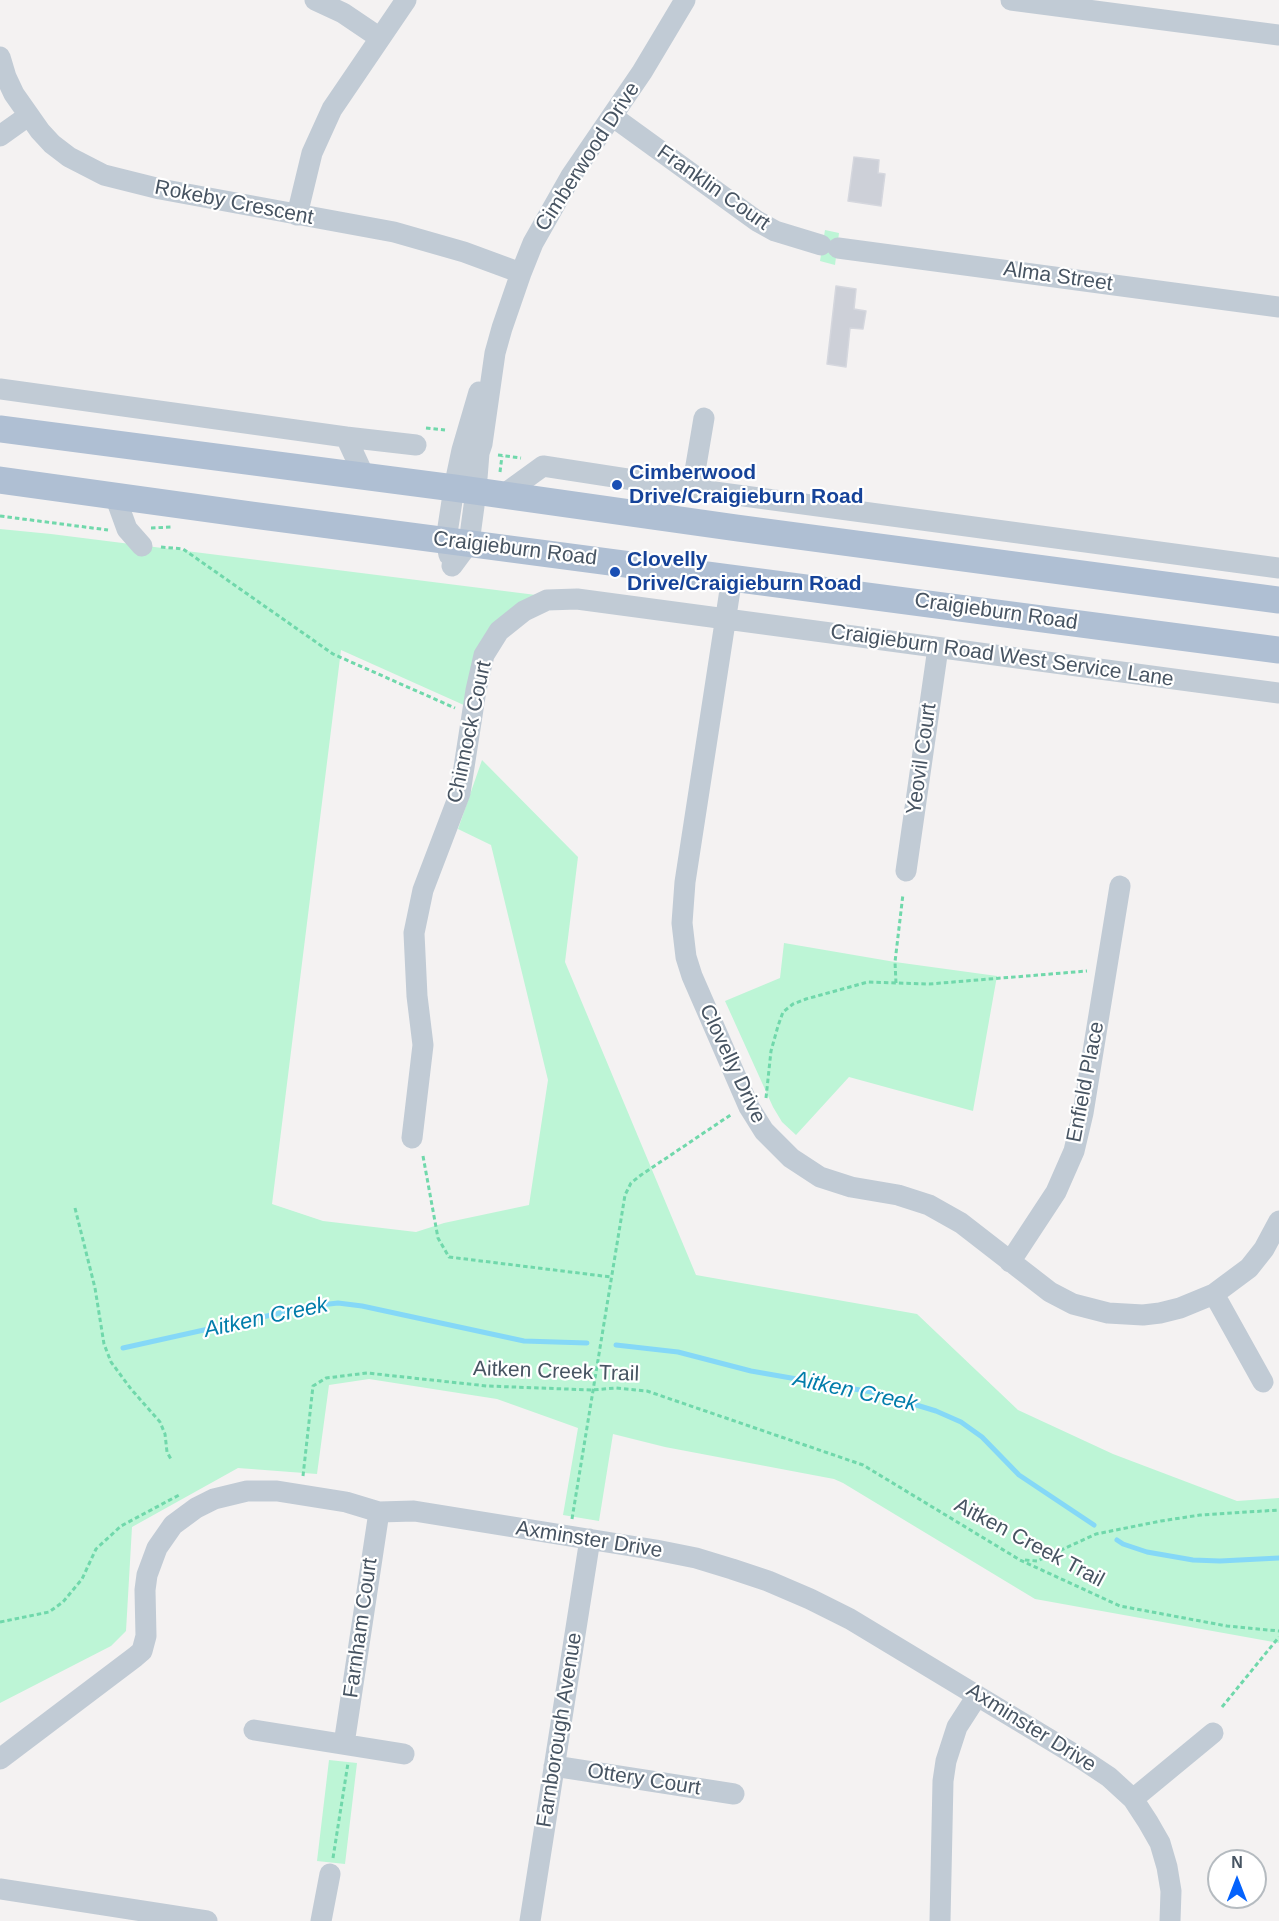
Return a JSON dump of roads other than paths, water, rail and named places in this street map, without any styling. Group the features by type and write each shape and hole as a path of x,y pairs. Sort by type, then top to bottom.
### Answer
{"main road":[{"path":"0,429 465,489 749,530 1279,600"},
{"name":"Craigieburn Road","path":"0,480 1279,650"}],"street":[{"path":"315,0 343,13 380,38"},
{"path":"297,215 305,178 321,131 344,89 406,0"},
{"path":"1011,0 1279,35"},
{"name":"Cimberwood Drive","path":"457,541 465,489 482,444 495,353 505,317 533,243 592,144 642,72 685,1"},
{"name":"Rokeby Crescent","path":"0,57 10,86 28,116 52,144 69,157 104,175 160,189 404,235 464,252 521,273"},
{"path":"0,136 28,116"},
{"name":"Franklin Court","path":"612,116 757,220 776,231 829,247"},
{"name":"Alma Street","path":"829,247 1279,307"},
{"path":"0,388 416,445"},
{"path":"692,489 704,418"},
{"path":"346,437 364,476"},
{"path":"503,495 543,466 692,489 1279,568"},
{"path":"115,496 128,529 142,546"},
{"path":"1004,531 1039,568"},
{"name":"Clovelly Drive","path":"732,577 685,882 682,923 686,957 692,976 749,1107 776,1145 804,1168 834,1182 928,1204 961,1223 1060,1298 1091,1310 1108,1313 1143,1315 1160,1313 1180,1308 1214,1294 1249,1268 1264,1249 1279,1221"},
{"name":"Chinnock Court","path":"412,1138 423,1045 417,996 414,933 423,890 460,793 476,690 484,655 499,631 524,611 547,600 577,599 726,619"},
{"name":"Craigieburn Road West Service Lane","path":"726,619 1279,693"},
{"name":"Yeovil Court","path":"906,871 938,648"},
{"name":"Enfield Place","path":"1010,1262 1056,1192 1074,1151 1083,1113 1120,886"},
{"path":"1214,1294 1263,1382"},
{"name":"Axminster Drive","path":"0,1759 142,1651 146,1636 145,1590 151,1562 173,1525 196,1508 230,1494 260,1490 346,1502 379,1512 414,1511 696,1558 768,1581 850,1619 1082,1759 1109,1777 1133,1799 1160,1843 1171,1891 1170,1921"},
{"name":"Farnham Court","path":"356,1746 379,1512"},
{"name":"Farnborough Avenue","path":"530,1921 554,1766 580,1538"},
{"path":"940,1921 943,1781 946,1761 957,1727 977,1696"},
{"path":"254,1730 404,1754"},
{"path":"1133,1799 1213,1733"},
{"name":"Ottery Court","path":"554,1766 734,1794"},
{"path":"322,1916 330,1874"},
{"path":"0,1889 207,1921"}],"waterway":[{"name":"Aitken Creek","path":"123,1348 312,1306 338,1303 362,1306 524,1341 587,1343"},
{"name":"Aitken Creek","path":"616,1345 678,1352 751,1371 877,1393 936,1411 961,1422 982,1437 1019,1475 1094,1525"},
{"name":"Aitken Creek","path":"1117,1540 1147,1552 1193,1560 1279,1558"}],"place":[{"name":"Cimberwood Drive/Craigieburn Road","path":"617,485"},
{"name":"Clovelly Drive/Craigieburn Road","path":"615,572"}]}
